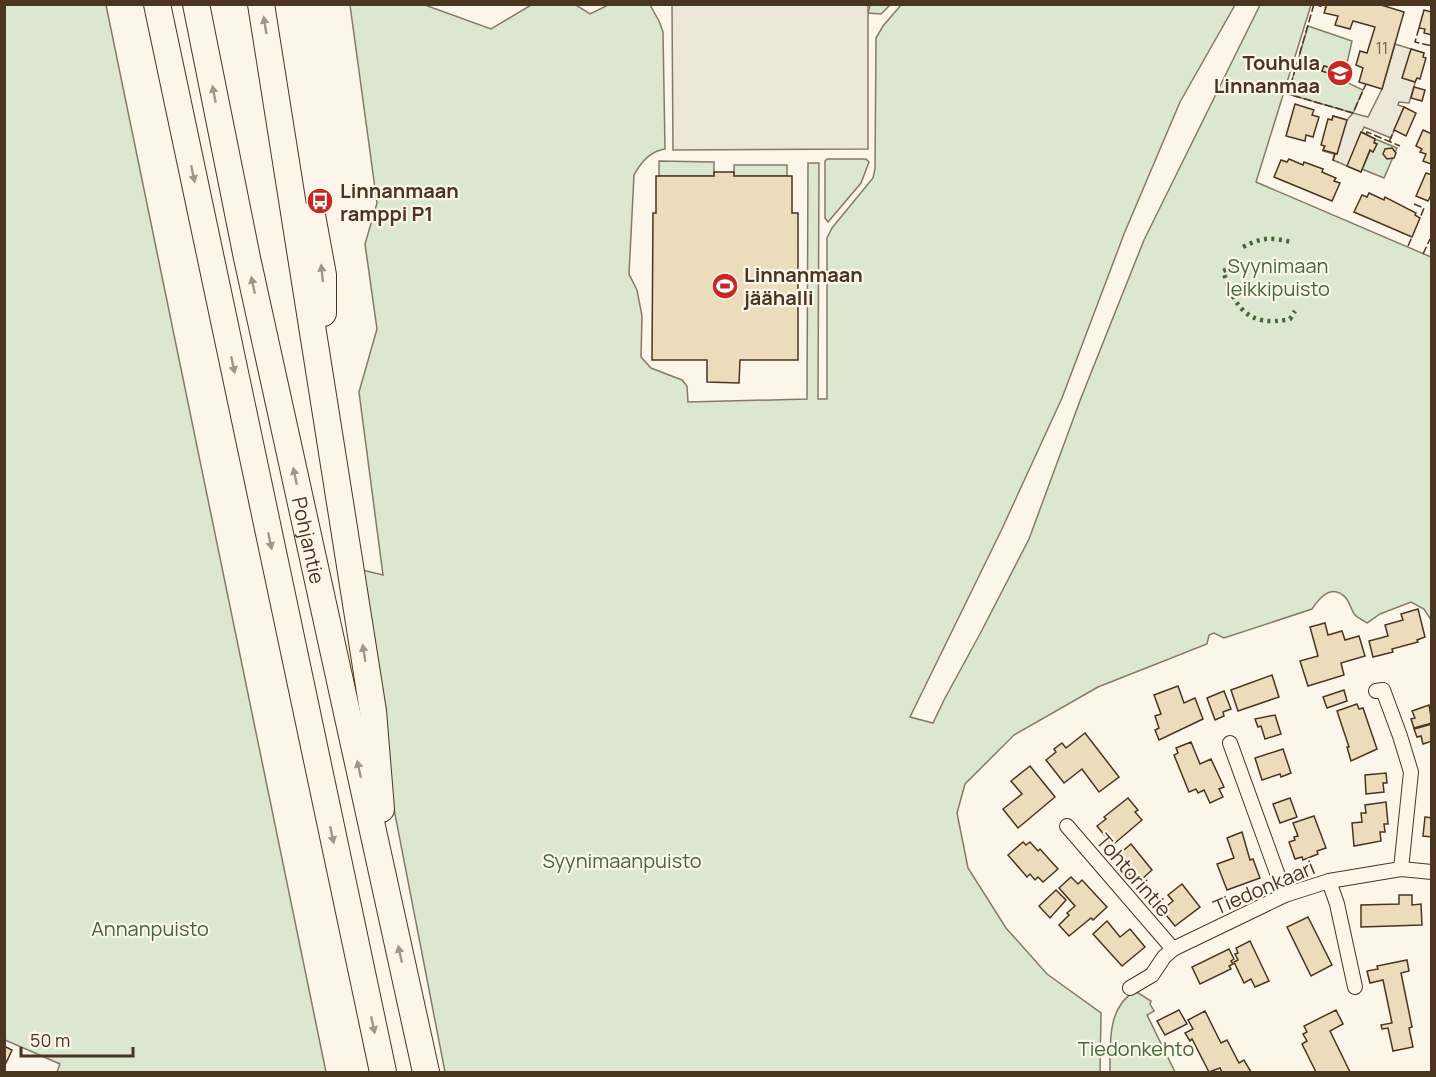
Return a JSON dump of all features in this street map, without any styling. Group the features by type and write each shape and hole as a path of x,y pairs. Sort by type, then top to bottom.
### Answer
{"highway":[{"path":"140,4 180,117"},
{"name":"Pohjantie","path":"157,4 382,1072"},
{"name":"Pohjantie","path":"196,4 247,258 426,1072"},
{"path":"261,4 271,65 299,146 323,274 324,394 373,711 389,908"}],"street":[{"path":"1376,691 1383,690 1411,772 1401,869"},
{"path":"1230,743 1285,895"},
{"name":"Tohtorintie","path":"1066,826 1173,949"},
{"name":"Tiedonkaari","path":"1130,988 1152,975 1164,957 1173,949 1285,895 1329,881 1401,869 1431,872"},
{"path":"1329,881 1337,904 1355,987"}],"green space":[{"name":"Annanpuisto","path":"5,4 106,5 326,1072 57,1072 60,1064 5,1040"},
{"path":"350,5 425,5 491,29 531,5 576,5 590,14 608,5 650,5 663,32 665,149 646,158 634,175 629,274 637,290 642,316 641,357 651,368 682,380 687,386 688,402 807,399 808,163 819,163 818,399 827,399 827,238 832,228 873,178 875,169 876,38 901,5 1235,5 1180,102 1124,234 1062,398 1001,531 910,717 933,723 1029,539 1081,398 1144,240 1260,5 1311,5 1256,182 1431,257 1431,620 1424,609 1411,602 1380,614 1367,623 1355,615 1346,598 1341,594 1327,593 1312,609 1224,638 1214,633 1209,635 1207,644 1098,687 1014,735 965,784 957,813 968,868 1006,928 1047,974 1101,1013 1100,1072 445,1072 375,711 354,568 383,575 359,392 377,329 365,244 377,203"},
{"path":"870,5 890,5 881,14 868,13"},
{"path":"1308,26 1352,41 1345,72 1324,66 1322,71 1343,78 1363,90 1353,113 1288,94"},
{"path":"1375,139 1397,148 1384,178 1362,169 1370,150 1376,144"},
{"path":"827,159 866,159 869,162 861,183 828,222 825,218 825,161"},
{"path":"659,161 714,162 714,176 659,176"},
{"path":"734,165 787,165 787,176 734,176"},
{"name":"Tiedonkehto","path":"1135,991 1151,1001 1150,1004 1154,1011 1147,1015 1175,1072 1110,1072 1112,1027 1115,1017 1119,1007"}],"shaded area":[{"path":"672,5 868,5 868,149 673,150"},
{"path":"1395,44 1424,53 1409,103 1399,102 1398,105 1404,107 1391,138 1364,127 1362,132 1375,139 1374,142 1377,144 1373,152 1370,151 1361,172 1333,160 1334,154 1323,151 1333,116 1347,120 1353,113 1368,117 1382,89"}],"building":[{"path":"1327,4 1378,4 1404,12 1382,89 1359,82 1363,68 1356,65 1360,51 1367,53 1375,27 1353,21 1350,29 1335,25 1338,16 1324,13"},
{"path":"1424,10 1432,12 1432,35 1424,33 1425,29 1419,28"},
{"path":"1411,49 1424,53 1423,57 1426,58 1420,79 1417,78 1415,82 1402,78"},
{"path":"1324,66 1345,72 1343,78 1322,71"},
{"path":"1414,87 1425,90 1422,101 1411,98"},
{"path":"1295,104 1314,110 1312,115 1319,117 1313,137 1306,135 1305,141 1286,136"},
{"path":"1404,107 1416,113 1406,136 1394,130"},
{"path":"1333,116 1347,120 1337,154 1323,150 1325,146 1321,145 1328,119 1332,120"},
{"path":"1423,130 1432,134 1431,164 1423,161 1426,154 1420,152 1422,149 1416,146"},
{"path":"1361,132 1375,139 1374,143 1377,144 1373,152 1370,150 1361,172 1347,166"},
{"path":"1392,148 1396,153 1394,158 1387,159 1383,154 1385,149"},
{"path":"1289,159 1303,165 1304,162 1323,169 1322,172 1336,178 1334,181 1340,183 1332,201 1274,177 1281,160 1287,162"},
{"name":"Linnanmaan jäähalli","path":"714,172 734,172 734,176 792,176 792,213 798,213 798,360 740,360 739,383 707,382 707,360 652,360 653,213 656,213 656,176 714,176"},
{"path":"1426,173 1432,175 1432,193 1428,201 1416,196"},
{"path":"1369,193 1384,200 1385,197 1416,213 1415,215 1420,218 1412,237 1354,212 1362,195 1367,197"},
{"path":"1418,609 1425,637 1417,640 1418,642 1392,649 1393,652 1373,657 1369,641 1388,636 1385,625 1403,620 1401,614"},
{"path":"1325,623 1328,635 1342,631 1345,640 1359,636 1365,656 1341,663 1344,675 1308,686 1300,661 1318,656 1310,627"},
{"path":"1272,675 1279,697 1238,711 1231,690"},
{"path":"1178,686 1184,703 1195,698 1203,719 1159,740 1155,730 1159,728 1155,716 1161,714 1154,695"},
{"path":"1344,690 1347,701 1327,708 1323,697"},
{"path":"1224,691 1231,709 1223,712 1224,716 1215,720 1207,698"},
{"path":"1357,704 1359,709 1363,708 1377,749 1351,761 1347,747 1349,747 1337,711"},
{"path":"1429,705 1432,723 1414,728 1411,719 1415,718 1412,711"},
{"path":"1275,715 1281,734 1265,739 1261,726 1258,727 1255,719"},
{"path":"1432,724 1432,741 1423,744 1421,736 1417,737 1414,729"},
{"path":"1085,733 1119,777 1099,792 1082,769 1064,783 1046,760 1062,743 1066,748"},
{"path":"1191,742 1200,764 1211,759 1224,787 1219,789 1223,797 1210,803 1204,790 1198,793 1196,789 1189,792 1174,755 1178,753 1176,748"},
{"path":"1283,749 1291,773 1262,780 1255,758"},
{"path":"1030,766 1055,797 1018,828 1003,809 1022,794 1011,781"},
{"path":"1386,773 1387,783 1383,783 1384,792 1366,794 1365,775"},
{"path":"1128,798 1138,810 1135,812 1142,820 1115,843 1113,840 1110,842 1097,826 1106,819 1104,817"},
{"path":"1290,798 1297,817 1280,823 1273,804"},
{"path":"1386,802 1388,824 1384,824 1385,832 1380,832 1381,841 1354,846 1352,823 1362,822 1361,813 1366,813 1365,805"},
{"path":"1314,816 1326,848 1303,860 1302,857 1295,859 1289,842 1298,836 1293,823"},
{"path":"1425,817 1432,818 1432,837 1423,836"},
{"path":"1242,832 1250,860 1253,859 1260,878 1227,890 1217,864 1234,858 1227,838"},
{"path":"1023,842 1026,845 1030,842 1038,851 1040,849 1058,869 1043,882 1038,877 1035,880 1030,874 1027,877 1008,855"},
{"path":"1131,844 1152,870 1140,881 1135,875 1132,878 1120,863 1124,860 1119,854"},
{"path":"1071,877 1078,884 1082,880 1107,907 1093,920 1091,918 1069,936 1059,925 1075,906 1059,888"},
{"path":"1182,884 1200,907 1175,926 1162,910 1173,901 1168,895"},
{"path":"1056,890 1066,900 1050,918 1039,906"},
{"path":"1399,895 1412,895 1412,905 1421,904 1422,925 1361,927 1361,905 1399,904"},
{"path":"1308,917 1332,965 1311,976 1287,927"},
{"path":"1107,921 1120,937 1130,929 1145,947 1122,966 1093,934"},
{"path":"1250,941 1269,981 1255,987 1251,979 1244,983 1234,962 1238,960 1235,954 1238,953 1236,948"},
{"path":"1229,949 1234,959 1231,961 1233,964 1229,966 1231,969 1200,984 1192,967"},
{"path":"1407,960 1409,971 1401,973 1412,1027 1409,1028 1413,1047 1393,1051 1388,1028 1382,1029 1381,1025 1392,1023 1383,980 1370,983 1367,971 1378,969 1377,966"},
{"path":"1179,1010 1187,1024 1165,1035 1157,1021"},
{"path":"1336,1010 1343,1024 1330,1031 1350,1072 1316,1072 1302,1044 1307,1041 1303,1034 1307,1032 1304,1026"},
{"path":"1205,1011 1221,1043 1227,1040 1239,1063 1244,1060 1251,1072 1222,1072 1220,1068 1209,1072 1192,1039 1190,1041 1185,1033 1193,1029 1188,1020"},
{"path":"4,1046 12,1050 6,1063 4,1063"}],"hedge":[{"path":"1243,247 1267,239 1291,242"},
{"path":"1233,267 1223,271 1238,305 1245,312 1254,318 1276,321 1290,319 1295,311"}],"fence":[{"path":"1314,4 1288,94 1353,113 1366,84"},
{"path":"1314,4 1326,8"},
{"path":"1419,28 1415,42 1432,46"},
{"path":"1389,142 1394,130"},
{"path":"1366,135 1367,132 1400,146"},
{"path":"1335,154 1333,160 1338,162"},
{"path":"1414,204 1424,208 1420,218"},
{"path":"1408,246 1412,237"},
{"path":"1423,254 1430,239"}],"place":[{"name":"Touhula Linnanmaa","path":"1340,73"},
{"name":"Linnanmaan ramppi P1","path":"320,201"},
{"name":"Linnanmaan jäähalli","path":"725,286"}],"park label":[{"name":"Syynimaan leikkipuisto","path":"1278,276"},
{"name":"Syynimaanpuisto","path":"622,860"}]}
